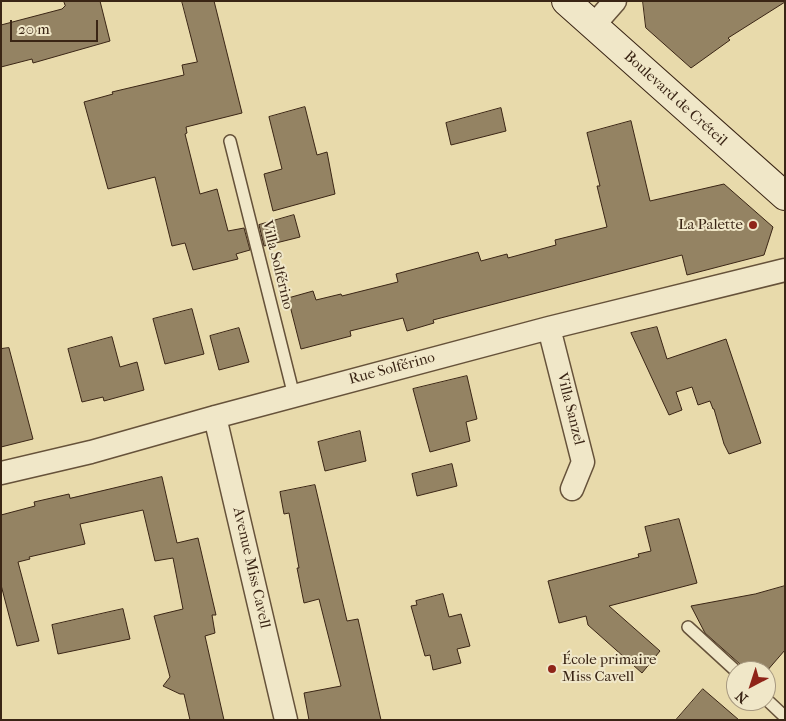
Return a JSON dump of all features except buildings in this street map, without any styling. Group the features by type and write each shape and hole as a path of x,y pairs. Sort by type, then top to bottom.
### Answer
{"main road":[{"name":"Boulevard de Créteil","path":"566,1 785,196"}],"street":[{"path":"593,26 615,1"},
{"name":"Rue Solférino","path":"1,474 91,452 549,328 785,270"},
{"name":"Villa Sanzel","path":"549,328 583,462 572,489"},
{"name":"Avenue Miss Cavell","path":"215,417 286,720"}],"lane":[{"name":"Villa Solférino","path":"230,141 294,396"},
{"path":"688,627 726,663"}],"place":[{"name":"La Palette","path":"753,225"},
{"name":"École primaire Miss Cavell","path":"552,669"}]}
